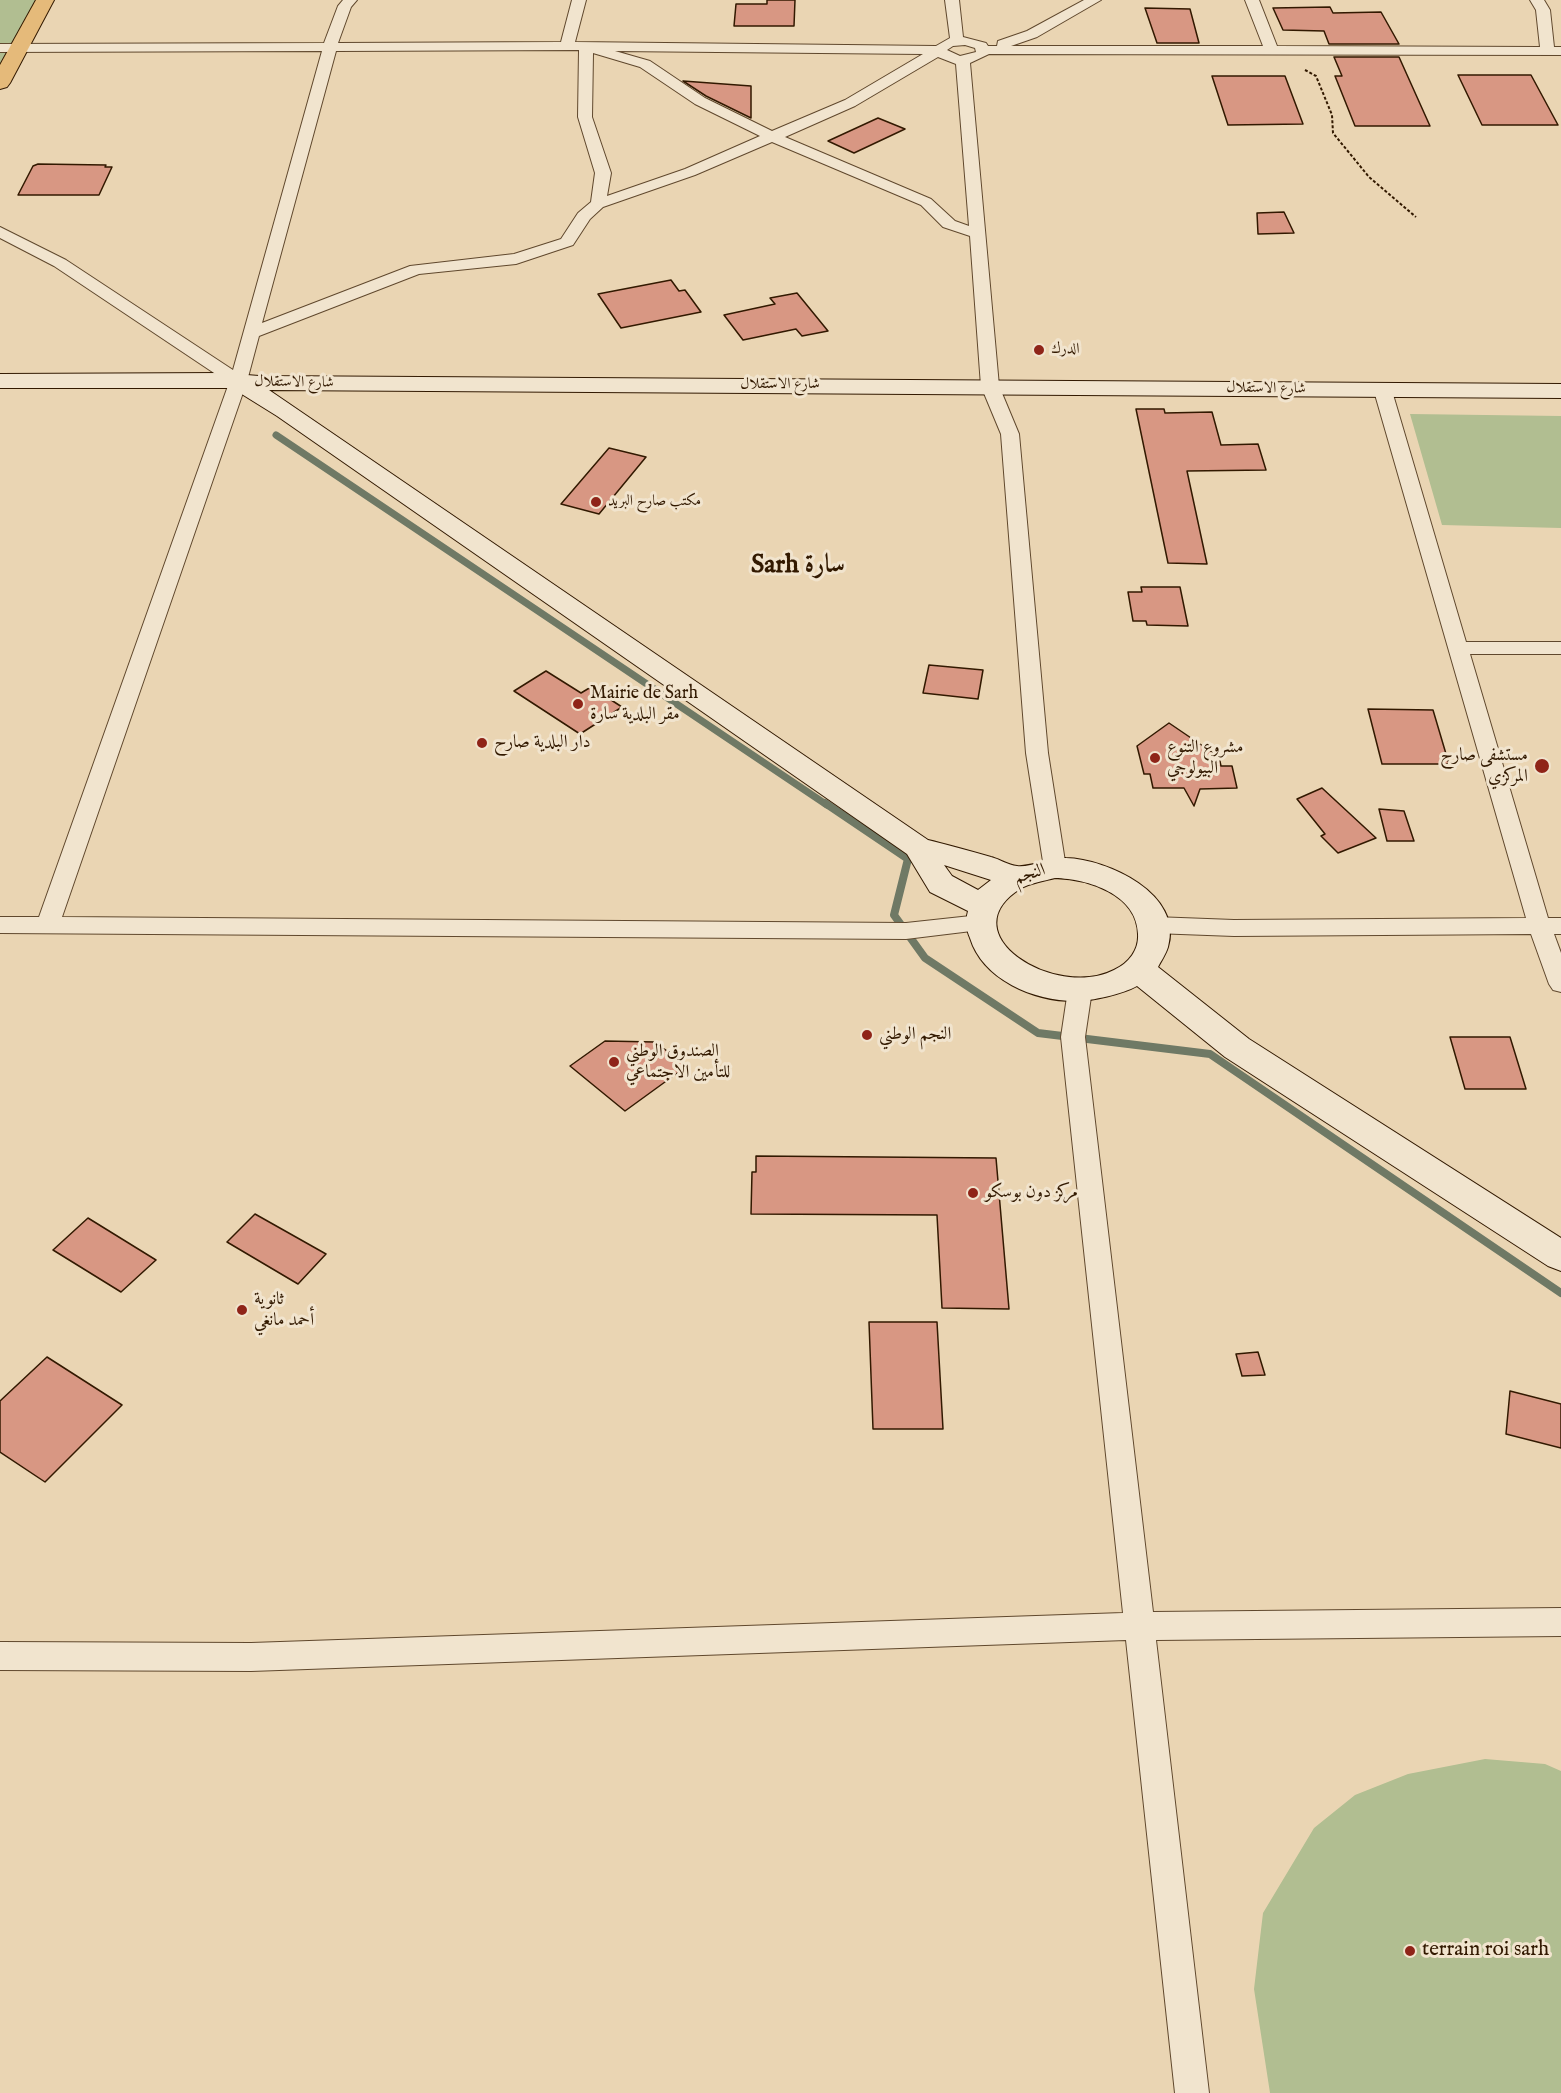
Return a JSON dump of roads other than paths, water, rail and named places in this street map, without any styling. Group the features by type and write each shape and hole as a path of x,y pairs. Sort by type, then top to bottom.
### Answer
{"main road":[{"path":"0,83 9,48 45,0"}],"street":[{"path":"48,925 238,381 330,46 342,13 350,0"},
{"path":"567,46 579,0"},
{"path":"952,0 957,41"},
{"path":"9,48 586,46 940,50 950,58 963,59 980,55 983,50 1032,34 1094,0"},
{"path":"1252,0 1272,51"},
{"path":"251,333 416,269 516,259 567,242 584,216 598,204 690,172 850,103 940,50 944,44 957,41 975,43 983,50 1554,51 1538,0"},
{"path":"586,46 645,64 700,101 773,137 926,202 949,224 978,234"},
{"path":"586,46 585,117 603,173 598,204"},
{"path":"963,59 990,386 1010,434 1037,753 1055,868"},
{"path":"0,232 60,263 296,418 918,848 983,865 1014,877"},
{"name":"شارع الاستقلال","path":"0,381 1561,391"},
{"path":"1383,390 1460,648 1550,925 1561,984"},
{"path":"1460,648 1561,648"},
{"path":"918,848 941,884 982,915 985,944 999,963 1021,978 1050,988 1080,990 1102,987 1122,980 1138,969 1149,956 1154,941 1154,925 1234,928 1550,925"},
{"name":"النجم","path":"982,915 995,890 1014,877 1037,870 1055,868 1082,870 1107,878 1129,890 1145,906 1154,925"},
{"path":"0,925 906,931 982,915"},
{"path":"1138,969 1237,1048 1561,1256"},
{"path":"1080,990 1073,1037 1192,2093"},
{"path":"0,1656 251,1657 1139,1626 1561,1622"}],"waterway":[{"path":"276,435 827,805"},
{"path":"825,803 908,859 894,915 925,958 1038,1033 1210,1054 1561,1293"}],"place":[{"name":"الدرك","path":"1039,350"},
{"name":"مكتب صارح البريد","path":"596,502"},
{"name":"Mairie de Sarh مقر البلدية سارة","path":"578,704"},
{"name":"دار البلدية صارح","path":"482,743"},
{"name":"مشروع التنوع البيولوجي","path":"1155,758"},
{"name":"مستشفى صارح المركزي","path":"1542,766"},
{"name":"النجم الوطني","path":"867,1035"},
{"name":"الصندوق الوطني للتأمين الاجتماعي","path":"614,1062"},
{"name":"مركز دون بوسكو","path":"973,1193"},
{"name":"ثانوية أحمد مانغي","path":"242,1310"},
{"name":"terrain roi sarh","path":"1410,1951"}],"district":[{"name":"Sarh سارة","path":"798,567"}]}
